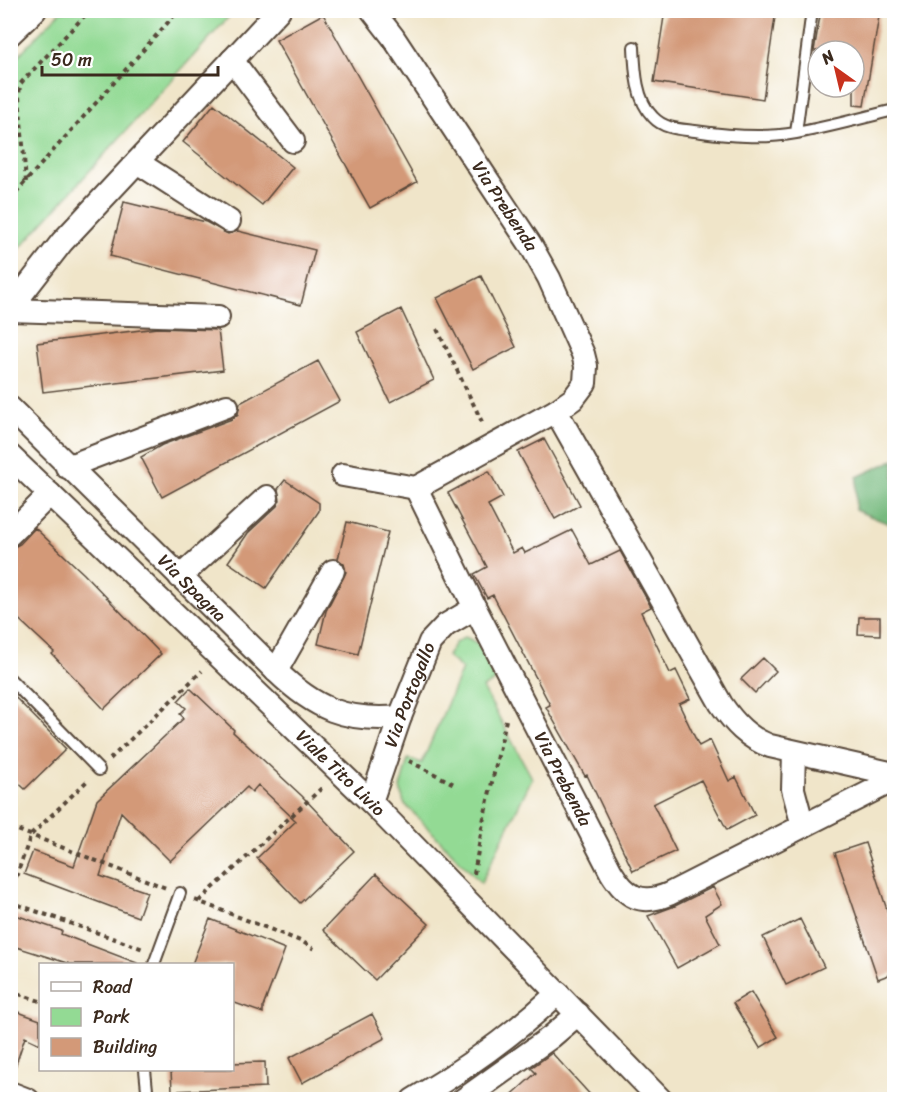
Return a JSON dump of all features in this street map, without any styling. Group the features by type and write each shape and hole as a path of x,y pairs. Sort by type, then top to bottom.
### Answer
{"street":[{"path":"10,34 35,10"},
{"path":"10,310 62,242 279,10"},
{"name":"Via Prebenda","path":"372,10 393,37 521,229 549,278 583,354 585,383 578,394 556,411 416,488 474,608 611,872 623,888 635,897 651,900 669,894 894,780"},
{"path":"232,60 293,141"},
{"path":"137,162 229,221"},
{"path":"10,310 218,317"},
{"path":"68,466 227,406"},
{"name":"Via Spagna","path":"10,408 276,671 309,699 337,713 370,719 400,717"},
{"path":"556,411 728,714 743,731 760,742 794,753 894,774"},
{"name":"Viale Tito Livio","path":"10,456 340,771 661,1100"},
{"path":"343,476 416,488"},
{"path":"10,534 50,494"},
{"path":"180,577 267,497"},
{"path":"276,671 333,571"},
{"name":"Via Portogallo","path":"371,802 400,717 430,642 446,625 474,608"},
{"path":"794,753 793,789 803,826"},
{"path":"413,1100 452,1076 558,993"},
{"path":"463,1100 551,1037 578,1014"},
{"path":"10,1093 28,1100"}],"lane":[{"path":"796,133 812,10"},
{"path":"634,48 636,74 644,104 648,112 660,123 673,128 764,136 796,133 894,110"},
{"path":"10,679 99,770"},
{"path":"156,959 180,893"},
{"path":"145,1071 148,1100"}],"path":[{"path":"26,183 20,84 90,10"},
{"path":"10,199 178,10"},
{"path":"437,329 494,445"},
{"path":"469,902 483,822 514,684"},
{"path":"389,750 454,784"},
{"path":"200,901 340,771"},
{"path":"10,902 156,959"},
{"path":"10,992 39,1001"}],"green space":[{"path":"61,11 234,11 11,258 11,63"},
{"path":"894,460 894,526 855,510 857,477"},
{"path":"465,637 488,653 501,677 483,688 532,778 481,883 404,803 400,788 408,759 422,763 462,669 447,656 455,643"}],"building":[{"path":"665,10 776,10 763,99 654,82"},
{"path":"821,10 880,10 866,94 866,39 816,39"},
{"path":"323,14 417,182 370,208 276,40"},
{"path":"854,99 865,99 864,106 854,105"},
{"path":"214,104 293,167 262,205 183,142"},
{"path":"124,202 206,222 228,234 238,231 315,250 301,305 110,256"},
{"path":"481,276 516,347 473,369 437,298"},
{"path":"401,309 434,380 390,402 357,332"},
{"path":"157,328 218,330 223,370 43,392 37,343"},
{"path":"318,361 340,401 162,497 141,457 162,445 232,419 238,414 240,403"},
{"path":"544,439 580,505 555,519 518,452"},
{"path":"489,471 503,497 488,505 513,553 522,548 525,553 572,530 591,565 620,551 651,607 641,612 670,673 676,670 690,699 679,704 699,746 710,740 729,781 736,777 755,815 727,830 701,780 653,804 676,851 633,871 587,775 585,776 546,707 550,705 493,595 487,598 474,574 487,567 448,493"},
{"path":"285,480 319,503 319,511 266,588 228,562 248,533 277,506 280,500 278,489"},
{"path":"347,522 388,532 358,654 318,644 326,611 346,572 344,564 338,559"},
{"path":"35,528 84,574 161,654 104,709 52,654 54,652 10,611 10,549 20,544"},
{"path":"859,617 880,617 880,635 858,634"},
{"path":"763,658 776,671 755,693 741,679"},
{"path":"190,688 234,730 233,732 302,796 354,851 300,903 257,858 296,821 258,785 252,792 247,787 170,861 121,812 100,876 147,892 138,917 24,874 33,851 74,866 97,800 184,718 180,714 186,708 178,701"},
{"path":"10,692 66,749 25,789 10,775"},
{"path":"865,843 894,931 894,973 878,979 835,853"},
{"path":"376,874 429,924 375,980 323,930"},
{"path":"713,887 722,904 705,915 720,944 677,968 648,916 675,906"},
{"path":"10,913 62,931 61,934 137,963 67,963 10,945"},
{"path":"210,919 285,949 263,1007 263,1013 234,1003 234,963 192,963"},
{"path":"800,919 824,967 786,985 763,937"},
{"path":"751,992 778,1037 760,1048 733,1003"},
{"path":"10,1009 39,1020 39,1044 25,1037 14,1070 10,1070"},
{"path":"372,1014 385,1038 302,1083 289,1058"},
{"path":"552,1053 595,1100 506,1100 536,1073 531,1068"},
{"path":"265,1062 266,1087 172,1091 171,1071 234,1071 234,1063"}]}
